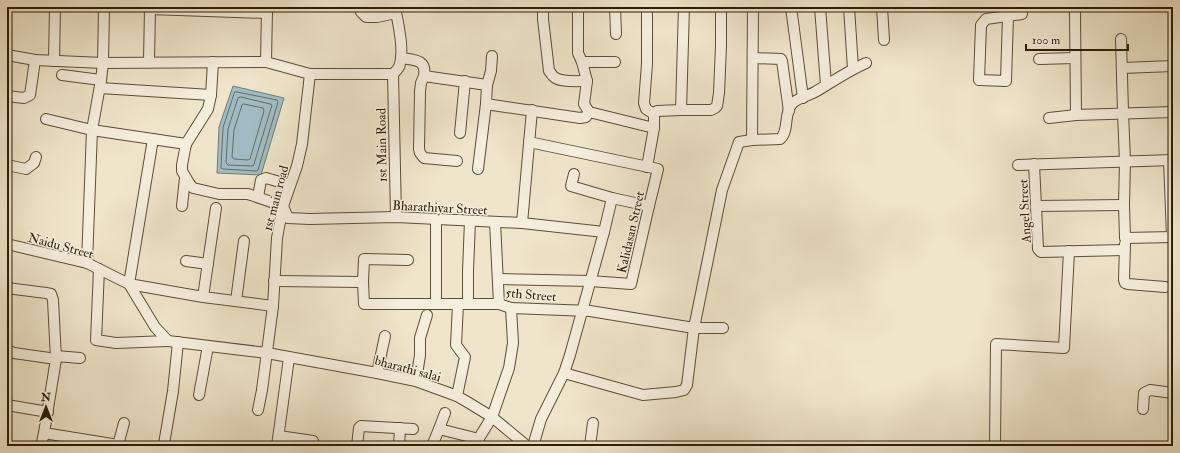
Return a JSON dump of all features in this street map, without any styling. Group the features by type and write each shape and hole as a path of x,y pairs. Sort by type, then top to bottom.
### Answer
{"street":[{"path":"54,61 55,7"},
{"path":"87,263 92,130 101,84 104,7"},
{"path":"7,55 36,60 102,63 266,62 310,74 393,74 399,68 401,58 401,38 396,10 377,17 366,17 361,12 359,7"},
{"path":"543,7 549,71 558,79 587,81"},
{"path":"578,7 578,53 587,81 584,104 589,112 654,128"},
{"path":"615,7 616,34"},
{"path":"647,7 647,64 644,103 646,109 654,114"},
{"path":"680,110 684,7"},
{"path":"654,114 656,111 711,110 716,108 719,93 721,7"},
{"path":"752,140 753,7"},
{"path":"791,7 803,98"},
{"path":"820,7 826,86"},
{"path":"849,7 853,69"},
{"path":"882,7 884,40"},
{"path":"149,62 150,8 267,10 266,62"},
{"path":"1008,16 1006,81 979,80 982,25 986,19 1008,16 1022,11"},
{"path":"1075,12 1076,116"},
{"path":"1121,39 1125,161 1124,280 1125,283 1128,284 1165,287"},
{"path":"478,169 487,85 491,71 492,56"},
{"path":"401,58 419,61 423,64 425,70 420,91 420,153 424,158 457,161"},
{"path":"753,58 781,59 789,111"},
{"path":"1039,59 1076,58"},
{"path":"7,96 24,98 30,95 36,60"},
{"path":"213,62 211,96 208,109 186,144 182,172 193,188 219,194 248,194 283,206"},
{"path":"582,62 615,62"},
{"path":"564,373 643,395 684,390 687,385 694,328 722,190 739,142 752,140 776,140 782,138 790,106 866,63"},
{"path":"1122,68 1173,66"},
{"name":"1st main road","path":"258,410 273,306 277,238 283,206 302,144 310,74"},
{"name":"1st Main Road","path":"393,74 396,216"},
{"path":"62,75 101,84 211,96"},
{"path":"424,76 487,85"},
{"path":"460,133 465,81"},
{"path":"486,104 580,118 586,117 589,112"},
{"path":"522,223 532,110"},
{"path":"1048,118 1123,113 1173,112"},
{"path":"529,142 647,167 654,128 654,114"},
{"path":"46,120 92,130 186,144"},
{"path":"153,139 129,284 155,328 173,341"},
{"path":"7,165 26,169 34,163 36,157"},
{"path":"1018,165 1171,160 1173,237 1125,238"},
{"name":"Angel Street","path":"1034,164 1039,251 1069,251"},
{"name":"Kalidasan Street","path":"590,281 631,284 658,170 647,167"},
{"path":"574,174 571,186 612,198 649,206"},
{"path":"182,206 185,178"},
{"path":"258,197 262,179 266,178 290,185"},
{"path":"533,446 541,419 564,373 604,232 612,198"},
{"path":"1036,206 1124,205"},
{"name":"Bharathiyar Street","path":"283,206 288,218 310,219 396,216 522,223 604,232"},
{"path":"203,298 216,208"},
{"path":"436,219 436,304"},
{"path":"458,396 465,357 456,345 468,271 470,221"},
{"path":"495,222 499,304"},
{"path":"236,301 244,241"},
{"name":"Naidu Street","path":"7,244 87,263 129,284 203,298 273,306"},
{"path":"996,446 996,344 1064,348 1069,251 1124,250"},
{"path":"274,281 364,282 364,259 408,260"},
{"path":"186,261 208,264"},
{"path":"99,269 96,340 116,343 173,341 267,353"},
{"path":"498,279 590,281"},
{"name":"5th Street","path":"364,282 364,304 499,304 511,308 582,310 694,328 724,328"},
{"path":"7,288 51,294 53,300 56,357 48,412 41,446"},
{"path":"439,429 476,442 492,417 509,368 513,342 511,308"},
{"path":"416,381 420,355 420,338 427,315"},
{"path":"377,373 385,336"},
{"path":"166,445 173,391 173,341"},
{"path":"199,394 208,346"},
{"path":"7,350 14,353 80,358"},
{"name":"bharathi salai","path":"267,353 416,381 458,396 492,417 527,446"},
{"path":"289,358 278,441 313,441"},
{"path":"1142,409 1144,393 1147,391 1150,390 1173,393"},
{"path":"7,405 48,412"},
{"path":"432,446 445,414"},
{"path":"44,433 118,446 124,423"},
{"path":"590,446 593,423"},
{"path":"357,446 359,428 362,426 413,428"},
{"path":"399,446 400,428"}],"water":[{"path":"233,86 284,98 261,175 217,173 219,127"}]}
